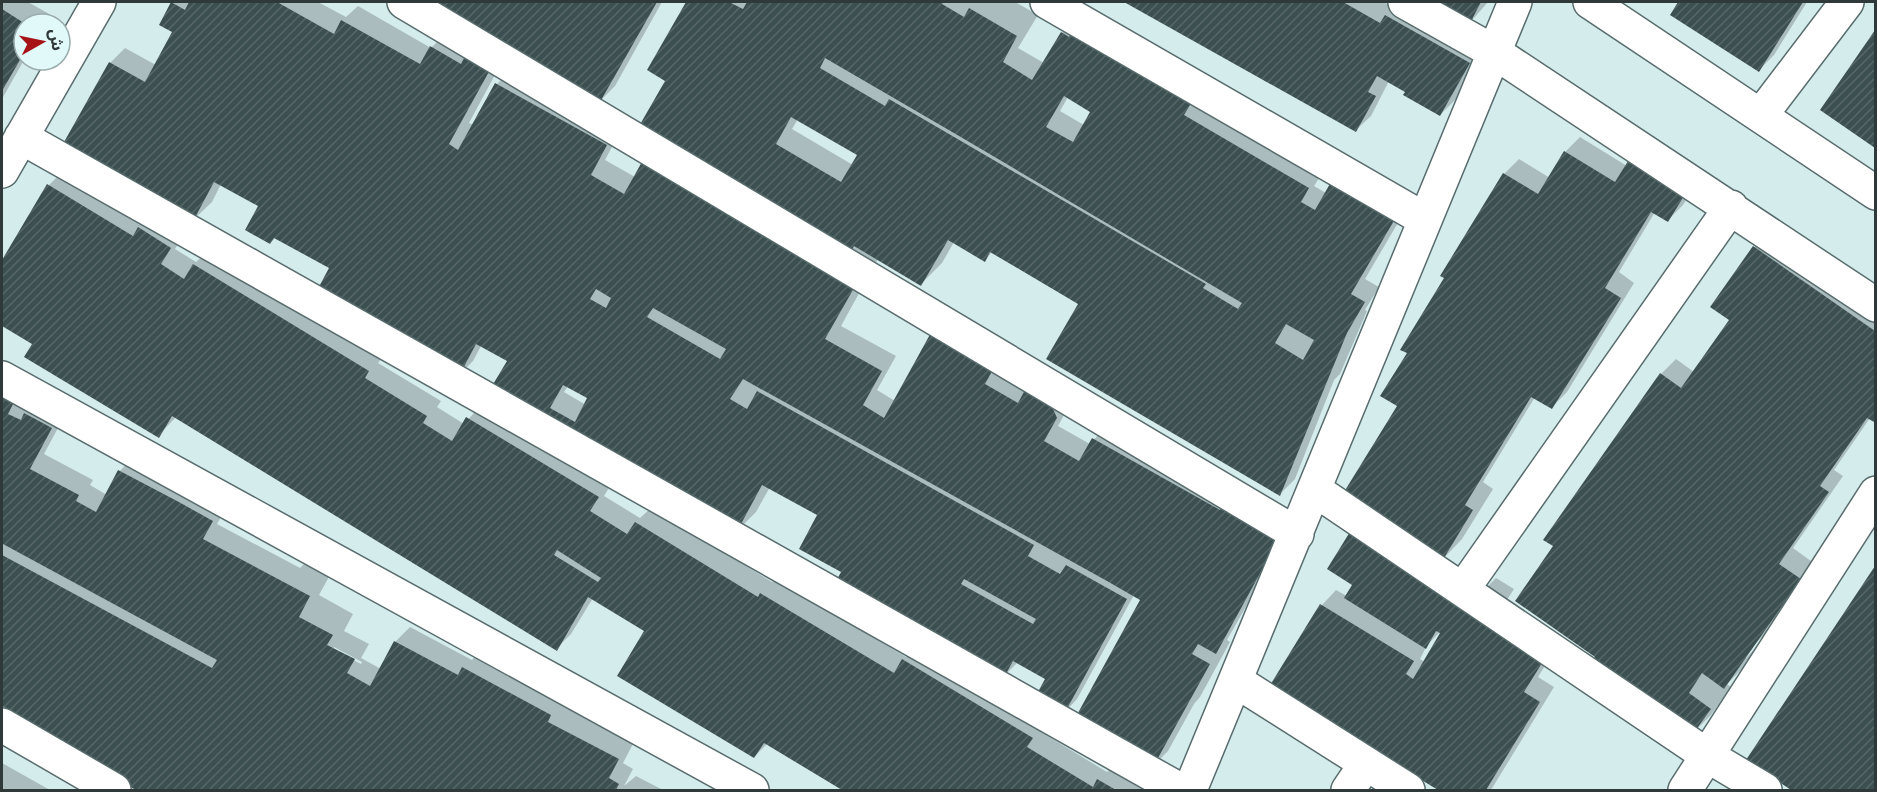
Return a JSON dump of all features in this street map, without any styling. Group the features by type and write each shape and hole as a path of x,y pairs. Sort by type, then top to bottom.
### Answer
{"street":[{"path":"404,2 1297,534"},
{"path":"1047,2 1424,219"},
{"path":"1405,2 1494,52 1731,207 1875,305"},
{"path":"1190,790 1515,2"},
{"path":"1590,2 1875,193"},
{"path":"1761,116 1847,2"},
{"path":"2,171 88,5"},
{"path":"21,137 1180,790"},
{"path":"1463,589 1731,207"},
{"path":"2,378 752,790"},
{"path":"1315,490 1708,756 1765,790"},
{"path":"1685,790 1875,493"},
{"path":"1236,681 1356,778 1408,790"},
{"path":"2,725 114,790"}],"building":[{"path":"171,2 185,10 189,2 277,2 334,34 341,20 420,64 430,46 461,64 466,54 491,68 449,144 458,150 495,83 607,145 591,175 624,194 643,160 858,281 825,339 882,371 863,405 884,418 933,329 996,364 985,384 1018,403 1025,390 1051,404 1057,418 1044,441 1079,461 1092,438 1220,510 1224,503 1281,535 1216,654 1198,644 1192,654 1210,664 1153,767 1073,722 1140,600 1107,581 743,379 730,399 747,409 757,391 1034,545 1028,556 1060,574 1066,565 1127,599 1063,716 1034,699 1045,679 1013,661 1002,681 833,587 841,572 799,549 817,515 762,485 735,535 486,396 507,361 476,344 458,378 314,296 329,268 274,238 270,244 245,230 258,206 214,182 191,225 59,151 109,62 145,82 172,32 159,25","holes":["596,289 611,298 606,308 590,299","653,308 726,349 720,359 647,317","563,385 587,398 575,422 550,408","964,579 1036,619 1033,624 961,584"]},
{"path":"423,2 657,2 600,102"},
{"path":"686,2 729,2 743,9 747,2 943,2 942,4 964,17 969,8 1017,36 1003,62 1032,80 1061,32 1069,37 1072,29 1193,100 1184,115 1309,188 1301,202 1315,210 1331,182 1395,219 1351,294 1365,302 1347,333 1280,496 1046,359 1078,304 990,252 985,262 948,240 921,286 854,246 850,253 638,128 665,81 647,70","holes":["825,58 1242,303 1238,309 1203,288 1206,284 889,99 885,106 820,68","1064,96 1090,112 1073,142 1046,127","791,117 857,155 841,182 776,144","1286,324 1314,340 1303,360 1275,343"]},
{"path":"1124,2 1343,2 1380,23 1385,15 1470,63 1440,116 1403,95 1405,92 1377,76 1368,92 1376,96 1356,132"},
{"path":"1418,2 1481,2 1468,27"},
{"path":"1678,2 1803,2 1759,72 1670,15"},
{"path":"2,9 12,15 13,72 2,91"},
{"path":"1875,30 1875,148 1820,110"},
{"path":"1564,151 1615,182 1628,161 1684,196 1668,222 1651,212 1605,288 1621,298 1552,409 1531,397 1465,505 1473,510 1441,563 1381,525 1385,518 1344,492 1397,406 1380,396 1407,353 1400,350 1444,278 1440,276 1503,173 1538,194"},
{"path":"47,184 133,236 138,227 171,248 161,264 184,279 193,264 369,371 365,378 427,416 423,423 452,441 466,417 599,497 590,511 627,534 635,522 758,597 760,593 894,673 902,659 1033,738 1027,747 1093,787 1097,779 1116,790 842,790 764,743 754,758 617,676 644,631 588,597 557,651 172,416 159,438 24,357 32,344 2,326 2,260","holes":["557,550 601,578 598,582 554,555"]},
{"path":"1753,246 1875,331 1875,420 1874,422 1867,418 1820,486 1829,492 1779,564 1801,579 1724,689 1702,673 1689,693 1711,709 1690,738 1589,667 1595,657 1515,601 1553,546 1543,540 1660,373 1681,388 1729,320 1710,307"},
{"path":"2,393 15,400 8,414 21,420 24,413 52,428 30,469 79,495 76,501 96,512 118,470 177,501 213,521 203,539 310,596 299,617 333,635 327,645 355,659 347,673 370,686 394,641 458,675 462,667 551,715 548,722 619,759 609,778 619,784 616,790 136,790 5,720 10,710 2,706 2,555 212,668 217,660 3,544 2,548"},
{"path":"1353,527 1547,655 1524,692 1540,702 1486,790 1438,790 1269,687 1320,604 1414,661 1406,674 1413,679 1440,633 1436,631 1426,649 1344,598 1352,585 1327,569"},
{"path":"1875,566 1875,790 1791,790 1746,760"}]}
